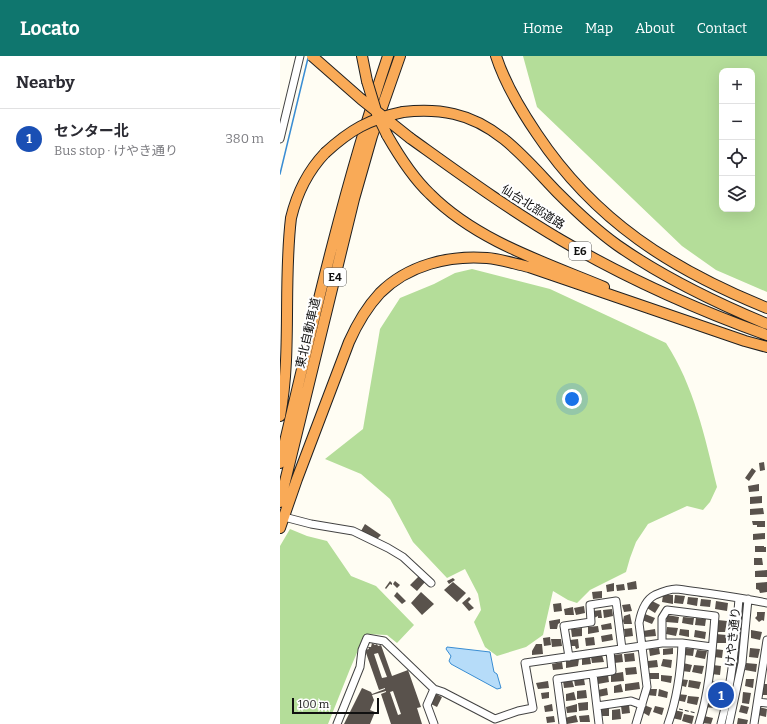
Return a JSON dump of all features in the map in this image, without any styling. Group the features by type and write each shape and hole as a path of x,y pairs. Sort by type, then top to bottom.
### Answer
{"highway":[{"name":"仙台北部道路","path":"312,56 361,99 410,138 486,192 561,240 608,266 688,305 767,334"},
{"path":"362,56 367,82 377,114 387,135 401,159 417,180 439,202 464,222 486,236 510,248 669,314"},
{"name":"東北自動車道","path":"280,463 323,280 343,205 388,56"},
{"name":"東北自動車道","path":"280,502 354,199 372,136 400,56"},
{"path":"496,56 509,88 527,120 555,159 595,203 615,222 644,244 675,264 713,284 767,308"},
{"path":"280,416 286,355 286,322 291,218 294,205 314,165 325,153 346,135 360,126 384,116 403,112 421,110 438,111 455,114 485,126 515,148 576,211 616,245 683,286 718,304 767,324"},
{"path":"280,528 349,342 358,323 380,294 392,283 424,265 439,261 487,258 529,267 745,341 767,346"}],"street":[{"path":"280,139 300,56"},
{"path":"288,518 353,532 388,548 403,557 431,583"},
{"path":"636,724 647,688 639,623 641,613 646,604 654,595 669,590 676,590 748,599 767,603"},
{"path":"721,724 729,688 733,660 739,598"},
{"name":"けやき通り","path":"729,724 742,663 748,599"},
{"path":"569,657 564,626 591,622 590,605 616,600 622,649"},
{"path":"662,643 662,618 667,610 715,616 702,715 699,724"},
{"path":"337,724 360,667 362,650 367,638 384,641 434,689 443,692 495,719 518,710 534,708 525,663 662,643 682,643 712,647"},
{"path":"754,724 767,640"},
{"path":"668,724 673,708 682,643"},
{"path":"563,724 557,679 612,671 610,651"},
{"path":"593,674 599,724"},
{"path":"434,689 427,705 434,724"},
{"path":"597,706 631,701 642,705"},
{"path":"758,702 767,703"}],"path":[{"path":"673,708 702,715"}],"green space":[{"path":"523,56 767,56 767,292 716,270 682,246 537,107"},
{"path":"472,269 550,289 666,343 676,359 698,412 717,487 710,502 703,510 687,506 648,524 636,542 626,572 590,590 577,603 568,600 553,591 543,635 526,647 497,656 485,647 474,622 481,610 478,594 465,569 447,578 413,542 390,499 361,474 325,459 363,429 380,329 400,298 434,284 455,273"},
{"path":"290,529 307,536 327,541 351,576 376,586 414,625 397,643 387,635 365,634 328,724 280,724 280,546"}],"water":[{"path":"447,647 490,652 494,672 497,674 501,688 497,689 451,664 449,661 451,656 446,649"}],"building":[{"path":"764,462 765,470 760,471 759,463"},
{"path":"752,468 756,471 749,481 745,478"},
{"path":"759,484 759,491 749,492 748,486"},
{"path":"762,496 762,503 750,504 750,497"},
{"path":"763,508 764,514 750,515 750,509"},
{"path":"752,521 765,521 765,527 757,527 757,525 753,525"},
{"path":"365,524 381,535 375,541 361,531"},
{"path":"765,533 765,539 753,540 753,534"},
{"path":"755,546 766,547 766,552 755,552"},
{"path":"754,558 762,558 763,565 754,565"},
{"path":"767,570 767,577 755,577 755,571"},
{"path":"419,576 425,582 417,591 410,585"},
{"path":"453,578 455,580 449,584 447,581"},
{"path":"390,581 392,585 390,584 386,589 385,588"},
{"path":"395,581 400,585 397,588 393,584"},
{"path":"636,581 637,589 628,590 627,583"},
{"path":"453,582 466,593 457,602 444,590"},
{"path":"767,582 767,592 760,593 759,590 756,589 756,583"},
{"path":"614,583 614,591 607,592 606,585"},
{"path":"624,584 625,590 617,591 616,585"},
{"path":"602,591 602,598 593,599 592,592"},
{"path":"397,592 406,601 402,604 394,596"},
{"path":"421,592 434,604 422,615 411,603"},
{"path":"663,595 673,595 673,604 662,602"},
{"path":"675,595 685,596 683,604 674,603"},
{"path":"469,597 471,599 468,602 474,608 469,611 462,603"},
{"path":"688,597 698,598 697,606 687,604"},
{"path":"701,599 711,600 710,607 700,606"},
{"path":"652,601 660,605 655,613 647,608"},
{"path":"716,601 728,603 727,611 715,609"},
{"path":"561,603 562,611 554,612 553,604"},
{"path":"630,604 632,611 624,612 622,605"},
{"path":"584,606 585,613 576,615 574,608"},
{"path":"573,607 574,615 565,615 564,609"},
{"path":"612,609 613,616 604,618 603,610"},
{"path":"601,610 602,618 598,618 598,616 594,618 593,611"},
{"path":"757,612 765,612 764,621 762,620 759,622 755,618 757,616"},
{"path":"630,614 632,624 624,624 624,616"},
{"path":"645,614 655,618 652,624 642,620"},
{"path":"667,615 679,617 678,623 666,622"},
{"path":"683,617 694,618 693,625 682,623"},
{"path":"696,618 706,619 705,626 695,625"},
{"path":"560,619 557,629 550,629 549,621"},
{"path":"718,620 727,621 725,632 717,632"},
{"path":"611,623 612,629 602,630 601,625"},
{"path":"598,626 599,632 588,634 588,627"},
{"path":"667,627 678,628 676,636 666,634"},
{"path":"582,628 582,636 572,637 571,629"},
{"path":"632,628 633,636 625,637 624,629"},
{"path":"655,629 656,636 644,637 643,631"},
{"path":"680,629 689,630 689,637 679,635"},
{"path":"695,630 706,632 705,639 694,637"},
{"path":"751,630 762,632 760,640 751,638"},
{"path":"612,634 613,640 602,642 601,636"},
{"path":"716,634 726,635 726,643 715,643"},
{"path":"550,637 551,645 544,646 543,638"},
{"path":"594,637 595,645 586,646 585,638"},
{"path":"551,639 561,639 562,646 552,647"},
{"path":"578,639 579,648 576,649 575,646 571,646 570,640"},
{"path":"372,643 375,645 377,644 378,646 381,645 392,676 408,670 421,707 417,708 422,724 391,724 381,694 386,691 372,695 374,700 370,710 375,712 370,724 344,724 362,688 371,692 372,694 385,689 379,690 365,650 369,649 368,647 371,647","holes":["378,653 387,677 382,678 374,654","393,691 401,714 398,715 390,692"]},
{"path":"536,644 542,644 543,654 532,655 532,651"},
{"path":"659,648 660,654 650,656 649,649"},
{"path":"673,648 673,654 663,655 663,649"},
{"path":"685,648 694,649 693,656 684,655"},
{"path":"750,648 760,649 758,658 749,657"},
{"path":"714,649 723,650 722,658 714,657"},
{"path":"697,650 707,651 705,659 695,657"},
{"path":"634,653 635,661 625,662 624,654"},
{"path":"622,654 623,662 614,663 613,655"},
{"path":"602,655 604,662 592,663 591,657"},
{"path":"590,657 591,664 582,665 582,658"},
{"path":"579,659 578,666 566,668 566,661"},
{"path":"663,659 672,660 671,668 661,666"},
{"path":"657,660 658,667 648,668 648,661"},
{"path":"562,662 563,669 553,670 552,664"},
{"path":"683,663 692,665 690,672 682,671"},
{"path":"746,663 757,664 756,672 745,670"},
{"path":"694,665 704,666 702,674 692,672"},
{"path":"713,665 721,666 720,675 711,674"},
{"path":"636,667 637,674 626,675 625,668"},
{"path":"623,672 624,681 611,682 611,674"},
{"path":"649,673 659,673 659,679 649,679"},
{"path":"608,675 609,682 598,684 597,677"},
{"path":"661,675 672,676 671,683 661,681"},
{"path":"584,679 585,685 575,686 574,680"},
{"path":"680,679 688,680 686,687 679,685"},
{"path":"746,679 754,679 753,688 745,686"},
{"path":"572,680 574,687 564,688 563,681"},
{"path":"689,680 701,682 699,689 688,687"},
{"path":"548,681 549,688 538,689 536,683"},
{"path":"710,681 718,682 717,690 709,689"},
{"path":"639,682 640,689 625,691 625,684"},
{"path":"621,684 623,692 614,693 614,686"},
{"path":"764,684 767,684 767,695 762,695"},
{"path":"607,688 608,695 598,697 598,690"},
{"path":"649,689 657,689 656,696 647,695"},
{"path":"659,689 668,692 667,698 658,696"},
{"path":"586,690 587,698 577,699 577,691"},
{"path":"549,692 549,698 542,699 541,693"},
{"path":"574,692 576,700 566,701 566,694"},
{"path":"743,692 751,693 749,704 742,703"},
{"path":"436,694 442,697 437,707 431,704"},
{"path":"677,694 687,695 685,702 676,700"},
{"path":"688,696 699,697 697,705 687,703"},
{"path":"707,700 715,702 714,708 705,707"},
{"path":"588,702 588,710 579,711 578,703"},
{"path":"552,704 553,711 545,712 544,706"},
{"path":"577,704 577,712 567,713 566,707"},
{"path":"629,705 630,713 622,714 621,706"},
{"path":"644,705 652,708 649,716 642,712"},
{"path":"741,705 749,707 747,714 739,712"},
{"path":"655,706 664,708 662,715 653,712"},
{"path":"759,707 767,709 766,717 758,715"},
{"path":"601,708 609,708 609,716 602,716"},
{"path":"620,709 621,719 612,720 612,710"},
{"path":"674,710 683,712 681,720 672,718"},
{"path":"684,714 694,716 692,724 682,721"},
{"path":"576,715 578,722 567,724 565,718"},
{"path":"589,715 590,722 580,722 579,716"},
{"path":"554,716 555,722 547,723 546,717"},
{"path":"704,716 713,718 711,724 702,723"},
{"path":"738,718 748,720 747,724 737,724"}],"waterway":[{"path":"280,174 308,58"}],"place":[{"name":"センター北","path":"721,695"}]}
